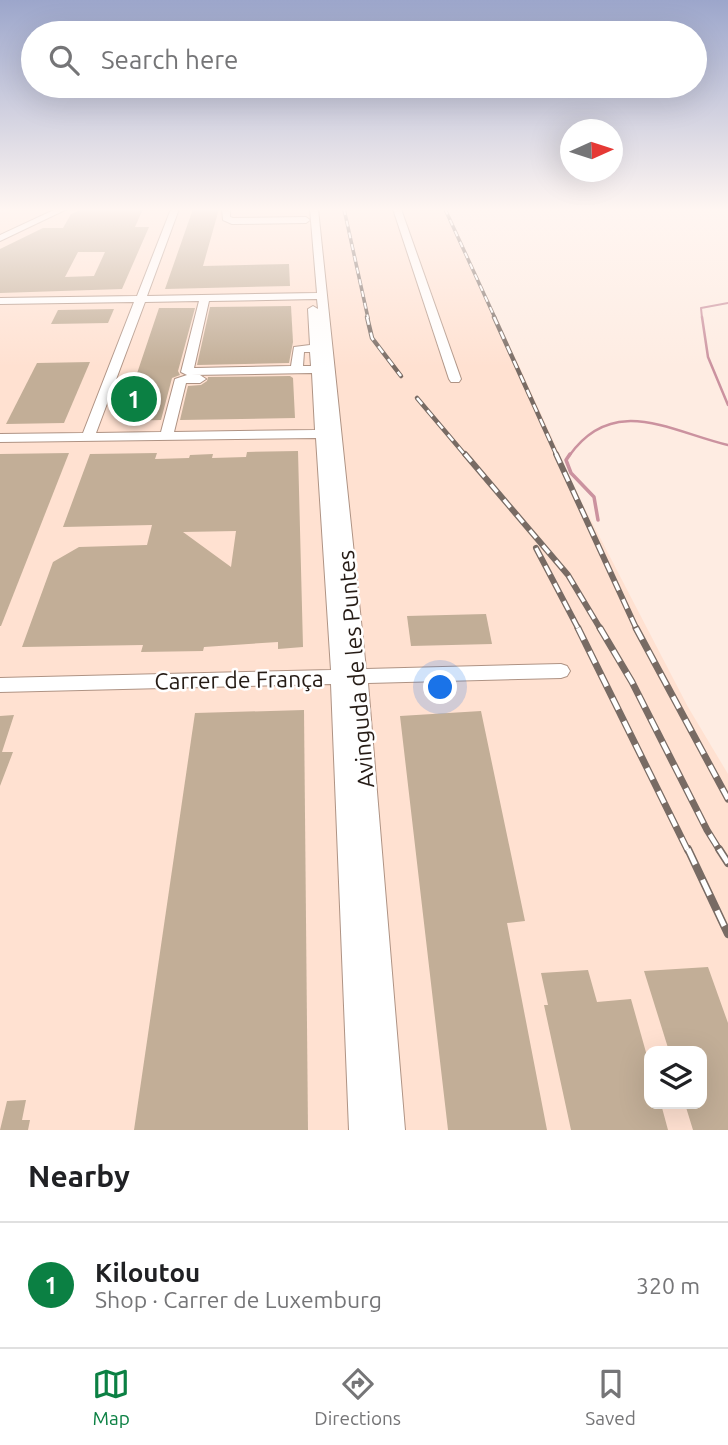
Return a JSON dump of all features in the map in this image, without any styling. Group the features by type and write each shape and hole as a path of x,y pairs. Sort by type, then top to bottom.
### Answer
{"street":[{"path":"88,437 154,262"},
{"name":"Avinguda de les Puntes","path":"313,262 391,1130"},
{"path":"415,262 455,379"},
{"path":"0,301 140,299 245,304 246,297 317,296"},
{"name":"Avinguda de les Puntes","path":"317,296 318,372 330,434"},
{"path":"204,301 187,372 318,372"},
{"path":"297,370 298,349 316,348"},
{"path":"166,436 181,379 318,372"},
{"path":"0,439 330,434"},
{"name":"Carrer de França","path":"0,685 561,671"},
{"name":"Avinguda de les Puntes","path":"349,677 363,1130"}],"shaded area":[{"path":"0,262 471,262 582,503 688,707 728,774 728,1130 0,1130"}],"building":[{"path":"0,262 73,262 65,277 94,276 101,262 134,262 122,289 0,293"},
{"path":"175,262 204,262 203,266 289,264 290,286 165,289"},
{"path":"291,306 293,342 289,363 197,365 210,307"},
{"path":"159,308 195,308 178,371 180,375 172,378 161,420 121,421"},
{"path":"114,309 108,323 51,324 58,310"},
{"path":"90,362 64,423 6,424 37,363"},
{"path":"208,377 293,378 295,418 180,420 188,386 201,385"},
{"path":"298,451 303,647 278,649 278,642 204,647 203,651 141,652 143,645 22,647 53,562 79,547 147,545 152,525 63,527 90,454 157,453 155,459 213,454 212,458 246,457 247,452","holes":["236,531 231,567 183,532"]},
{"path":"69,453 1,626 0,626 0,454"},
{"path":"486,614 492,644 411,646 407,616"},
{"path":"304,710 308,1130 134,1130 195,713"},
{"path":"481,711 525,921 507,923 547,1130 448,1130 400,716"},
{"path":"14,715 2,752 13,752 0,786 0,716"},
{"path":"708,967 728,1023 728,1130 693,1130 687,1109 707,1109 707,1046 667,1046 644,971"},
{"path":"588,970 597,1002 631,999 644,1046 644,1109 662,1109 668,1130 571,1130 544,1005 548,1005 541,973"},
{"path":"26,1100 22,1120 30,1120 28,1130 0,1130 7,1101"}],"waterway":[{"path":"702,318 701,308 728,303"},
{"path":"702,317 708,357 728,405"},
{"path":"569,456 586,437 605,426 624,421 665,426 728,445"},
{"path":"570,454 566,460 571,473 594,497 598,520"}],"railway":[{"path":"356,262 368,318"},
{"path":"469,262 495,318"},
{"path":"367,317 372,338 401,376"},
{"path":"494,317 557,456"},
{"path":"417,398 466,456"},
{"path":"465,454 568,575 601,630"},
{"path":"556,454 637,629"},
{"path":"536,548 579,630"},
{"path":"600,628 632,682 720,851"},
{"path":"637,629 728,799"},
{"path":"579,630 688,851"},
{"path":"688,849 728,934"},
{"path":"719,849 728,863"}],"place":[{"name":"Kiloutou","path":"134,399"}]}
